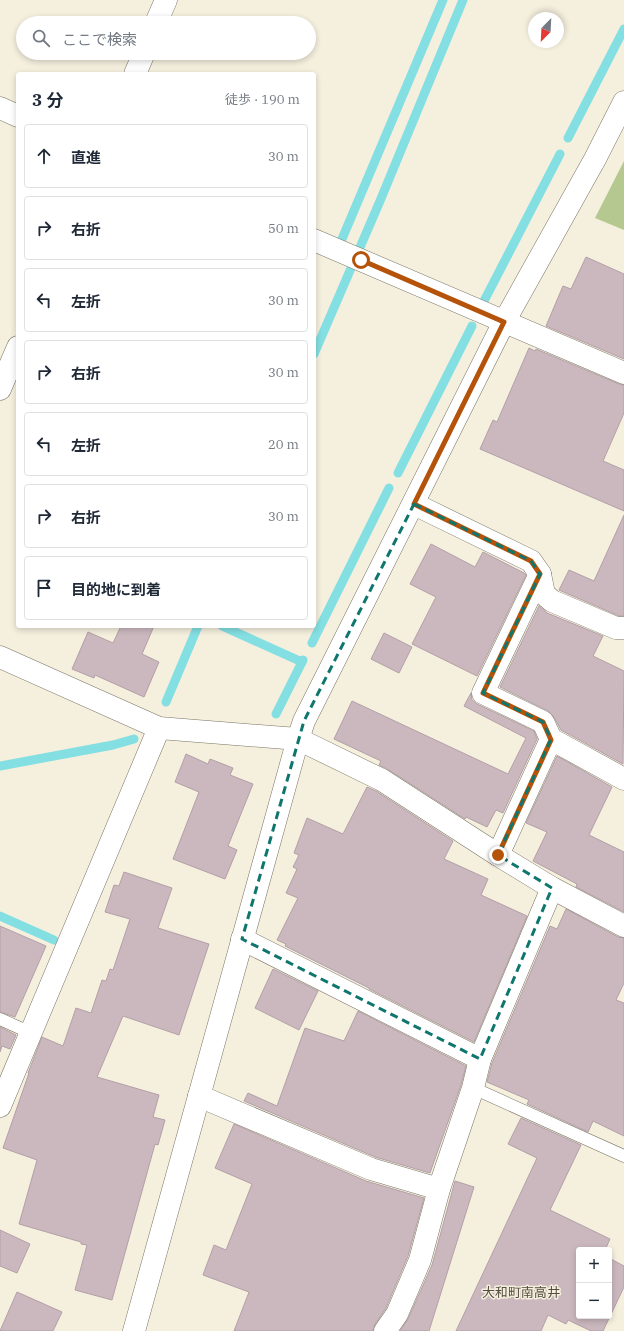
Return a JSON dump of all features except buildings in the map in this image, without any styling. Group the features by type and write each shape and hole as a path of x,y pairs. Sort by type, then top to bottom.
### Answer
{"street":[{"path":"159,16 166,0"},
{"path":"136,72 141,60"},
{"path":"134,1331 242,939 304,721 504,322 624,102"},
{"path":"0,108 16,115"},
{"path":"316,241 624,374"},
{"path":"0,389 16,352"},
{"path":"414,504 531,561 540,574 544,594 552,601 616,628 624,628"},
{"path":"540,574 483,693 543,722 551,740 624,778"},
{"path":"0,657 159,728 298,739 382,780 552,888 624,926"},
{"path":"0,1106 159,728"},
{"path":"498,855 551,740"},
{"path":"385,1331 397,1314 420,1260 439,1189 473,1088 480,1059 552,888"},
{"path":"242,939 480,1059"},
{"path":"199,1096 371,1169 439,1189"}],"lane":[{"path":"0,1019 31,1033"},
{"path":"473,1088 624,1156"}],"highlighted area":[{"path":"414,504 531,561 540,574 483,693 543,722 551,739 498,855 552,888 480,1059 242,939 304,721"}],"green space":[{"path":"624,161 624,230 595,218"}],"waterway":[{"path":"342,239 443,0"},
{"path":"316,349 380,201 463,0"},
{"path":"568,138 624,29"},
{"path":"484,301 560,154"},
{"path":"398,473 472,326"},
{"path":"312,643 389,488"},
{"path":"166,702 197,628"},
{"path":"226,628 302,662"},
{"path":"276,714 303,660"},
{"path":"0,766 113,745 134,739"},
{"path":"0,916 54,940"}],"district":[{"name":"大和町南高井","path":"521,1292"}],"route":[{"path":"361,260 504,322 414,504 531,561 540,574 483,693 543,722 551,740 498,855"}]}
